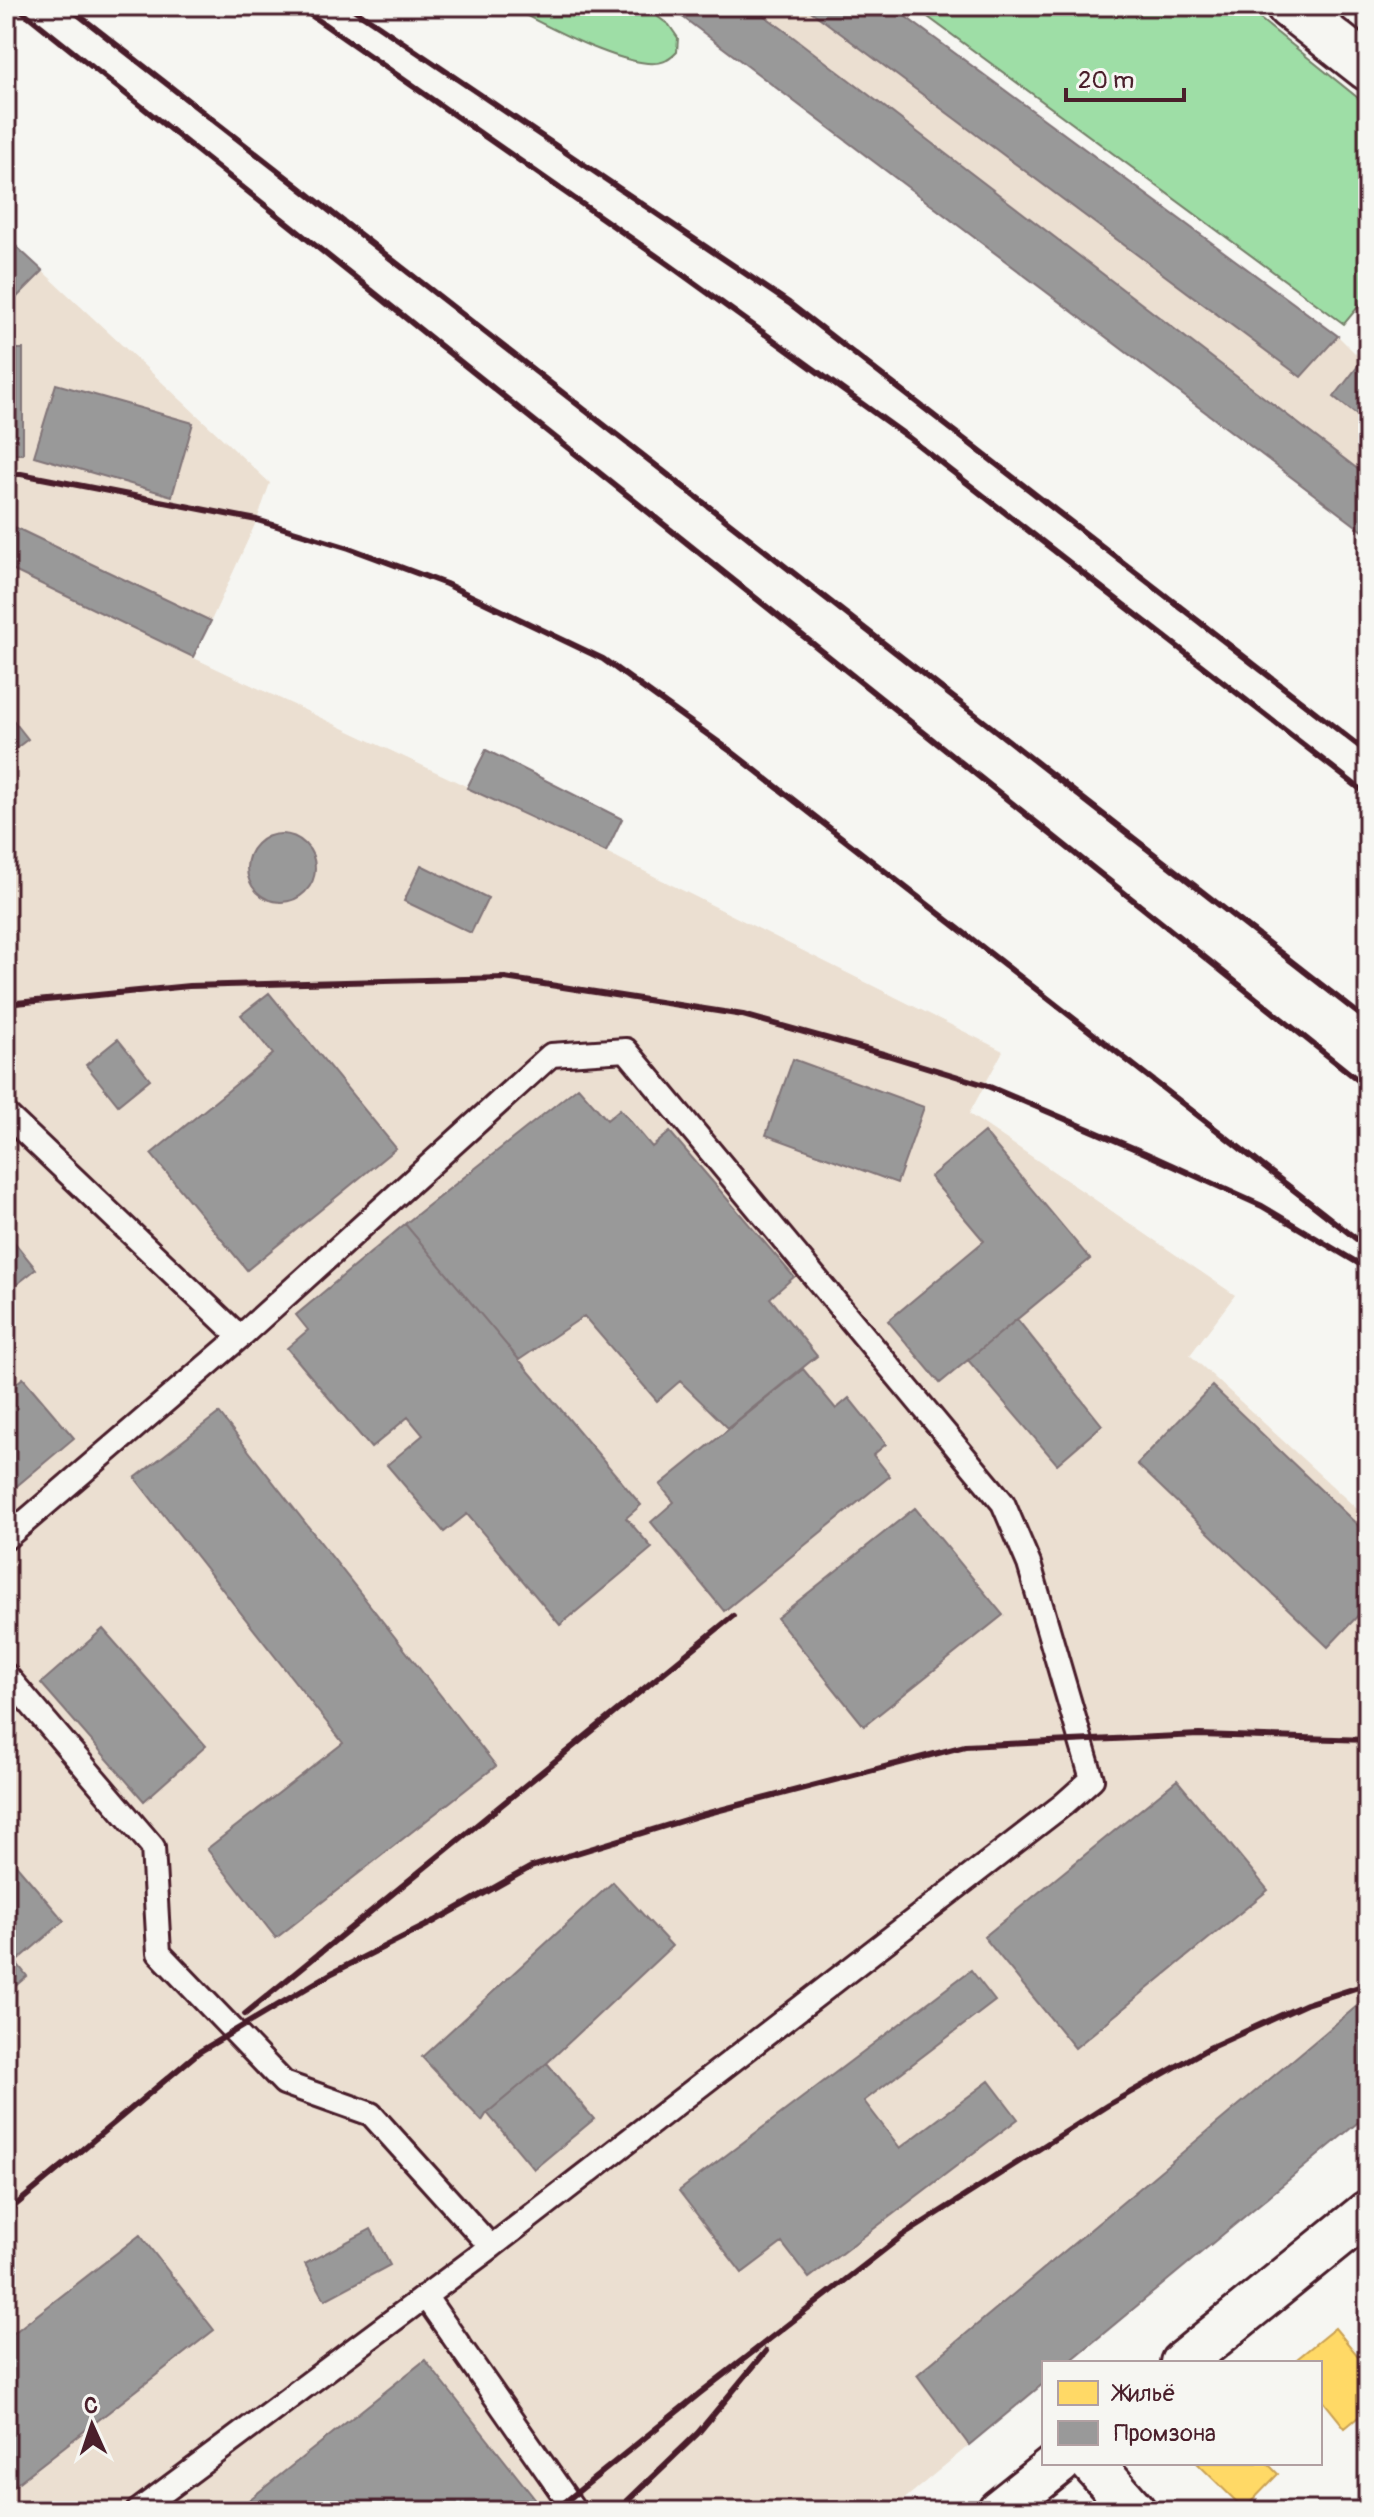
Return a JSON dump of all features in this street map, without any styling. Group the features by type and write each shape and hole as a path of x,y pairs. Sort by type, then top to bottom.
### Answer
{"street":[{"path":"1289,6 1368,68"},
{"path":"1184,2361 1368,2212"},
{"path":"999,2511 1056,2465"},
{"path":"1094,2465 1134,2511"}],"lane":[{"path":"6,1538 240,1337 551,1055 626,1050 1003,1503 1029,1564 1092,1779 491,2247 138,2511"},
{"path":"6,1114 240,1337"},
{"path":"6,1675 153,1847 159,1953 284,2083 371,2114 491,2247"},
{"path":"425,2296 575,2511"}],"shaded area":[{"path":"668,6 891,6 1338,336 1368,366 1368,535"},
{"path":"6,237 270,483 257,520 194,658 606,852 1003,1051 969,1114 1235,1295 1190,1355 1368,1519 1368,2114 1070,2361 1042,2361 1042,2385 890,2511 6,2511"}],"green space":[{"path":"508,6 643,6 669,25 678,38 677,52 667,60 653,63 634,61 588,45"},
{"path":"913,6 1244,6 1368,106 1368,295 1344,324"}],"building: Жильё":[{"path":"1335,2328 1368,2368 1368,2409 1345,2428 1322,2399 1322,2361 1294,2361"},
{"path":"1199,2465 1269,2465 1278,2474 1244,2509"}],"building: Промзона":[{"path":"668,6 751,6 784,30 1368,477 1368,535"},
{"path":"804,6 891,6 1338,336 1301,377"},
{"path":"6,237 43,271 6,308"},
{"path":"6,349 23,349 23,454 6,454"},
{"path":"1362,361 1368,366 1368,424 1334,397"},
{"path":"56,384 193,423 172,496 34,456"},
{"path":"6,523 211,621 193,657 6,567"},
{"path":"6,711 28,739 6,756"},
{"path":"486,750 622,819 606,852 467,788"},
{"path":"274,834 288,834 300,839 310,849 315,868 310,887 300,897 288,902 274,902 262,897 252,887 247,875 247,861 252,849 262,839"},
{"path":"421,865 488,898 471,933 404,901"},
{"path":"269,993 396,1148 247,1270 151,1154 273,1054 241,1015"},
{"path":"118,1039 150,1079 118,1105 86,1065"},
{"path":"793,1059 924,1107 897,1183 766,1135"},
{"path":"578,1087 607,1120 620,1109 652,1147 670,1132 794,1277 770,1298 817,1356 728,1428 680,1381 657,1401 584,1316 519,1360 405,1224"},
{"path":"984,1132 1090,1259 940,1383 888,1321 984,1241 930,1177"},
{"path":"405,1224 641,1505 626,1518 652,1548 560,1625 467,1514 444,1532 387,1465 423,1435 408,1417 371,1448 287,1348 308,1330 296,1315"},
{"path":"6,1232 36,1269 6,1293"},
{"path":"1017,1319 1102,1425 1057,1464 968,1360"},
{"path":"803,1369 836,1409 849,1398 886,1444 873,1455 890,1476 724,1611 651,1522 674,1502 660,1485"},
{"path":"23,1378 74,1438 6,1495 6,1392"},
{"path":"1212,1386 1368,1535 1368,1605 1328,1647 1137,1464"},
{"path":"219,1413 496,1766 276,1938 207,1849 343,1743 135,1478"},
{"path":"915,1508 1003,1615 864,1726 777,1618"},
{"path":"103,1629 206,1746 144,1801 41,1683"},
{"path":"1177,1780 1268,1890 1075,2048 984,1937"},
{"path":"6,1853 64,1921 16,1962 27,1976 6,1994"},
{"path":"613,1882 672,1946 547,2063 487,2113 482,2121 422,2057"},
{"path":"971,1970 995,2001 864,2101 900,2148 989,2081 1018,2119 809,2278 782,2243 742,2273 679,2191"},
{"path":"1357,2006 1368,2021 1368,2114 1070,2361 1042,2361 1042,2385 969,2445 917,2375"},
{"path":"547,2063 594,2119 534,2169 487,2113"},
{"path":"371,2229 390,2265 325,2300 305,2264"},
{"path":"140,2235 214,2330 6,2492 6,2339"},
{"path":"425,2360 538,2503 528,2511 235,2511"}],"railway":[{"path":"16,6 1368,1088"},
{"path":"67,6 1368,1021"},
{"path":"298,6 668,264 908,437 1368,795"},
{"path":"349,6 789,303 1368,753"},
{"path":"6,474 21,474 257,520 349,548 446,584 603,659 732,752 1368,1248"},
{"path":"6,1004 189,986 505,978 743,1015 985,1085 1262,1206 1368,1269"},
{"path":"245,2014 733,1616"},
{"path":"6,2213 199,2052 332,1973 435,1921 531,1867 701,1815 965,1746 1199,1735 1368,1740"},
{"path":"554,2511 902,2236 1108,2105 1209,2048 1306,2004 1368,1984"},
{"path":"617,2511 698,2433 766,2351"}]}
